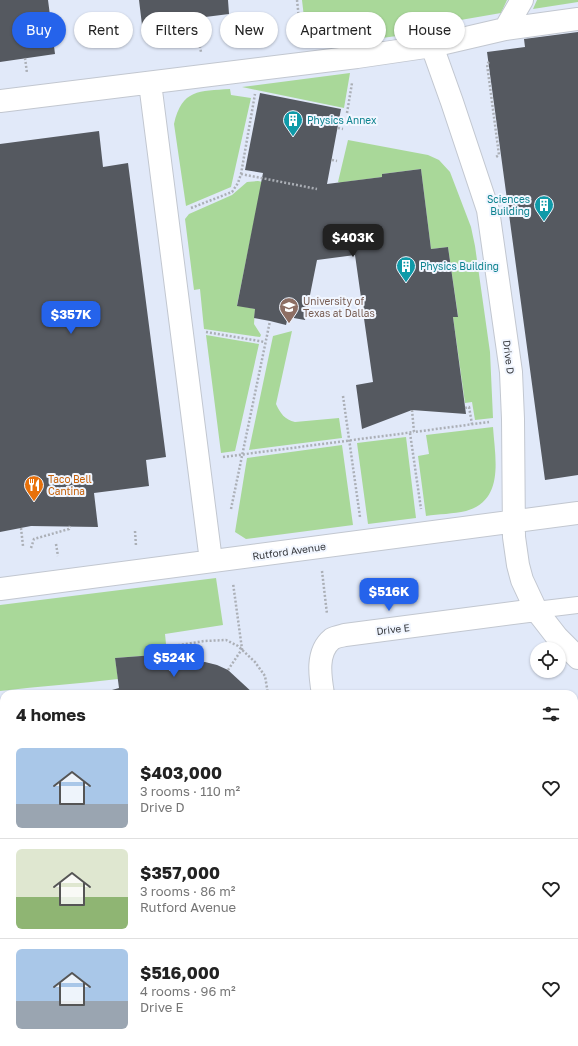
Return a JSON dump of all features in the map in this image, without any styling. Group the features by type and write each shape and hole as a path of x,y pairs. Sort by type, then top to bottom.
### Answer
{"street":[{"path":"505,29 522,0"},
{"path":"465,38 505,29 578,19"},
{"path":"0,101 357,57 418,48"},
{"name":"Drive D","path":"433,48 488,210 511,372 514,537 519,570 536,610 557,637 578,658"},
{"path":"150,83 211,561"},
{"name":"Rutford Avenue","path":"0,589 578,513"},
{"name":"Drive E","path":"322,690 320,676 320,659 326,647 333,638 344,635 536,610"}],"lane":[{"path":"536,610 578,605"}],"path":[{"path":"296,0 304,63"},
{"path":"200,48 206,76"},
{"path":"489,62 486,64 499,155"},
{"path":"347,113 351,88"},
{"path":"167,219 185,210 232,192 238,183 241,174 248,145 256,94"},
{"path":"338,128 343,129"},
{"path":"332,160 337,161"},
{"path":"241,174 317,189"},
{"path":"231,511 270,321"},
{"path":"181,328 265,342"},
{"path":"343,396 363,541"},
{"path":"465,408 469,407 472,424"},
{"path":"412,410 414,432"},
{"path":"198,460 513,419"},
{"path":"410,433 424,533"},
{"path":"31,548 34,540 69,529 70,526"},
{"path":"22,528 23,546"},
{"path":"228,670 242,649 236,605"},
{"path":"174,646 204,641 226,640 242,649 255,662 265,676 267,690"}],"shaded area":[{"name":"University of Texas at Dallas","path":"0,0 578,0 578,690 0,690"}],"green space":[{"path":"302,0 507,0 501,13 465,19 465,12 394,12 394,36 386,37 386,12 303,12"},
{"path":"537,0 578,0 578,2 533,9"},
{"path":"350,73 344,108 242,87"},
{"path":"230,89 231,95 251,98 231,187 186,206 174,124 177,113 187,98 193,94 209,90"},
{"path":"348,140 428,155 439,160 450,172 471,227 475,246 490,352 493,418 475,420 472,402 465,403 453,317 458,316 448,247 431,249 421,169 382,174 382,177 344,182 344,184 338,182"},
{"path":"258,181 314,192 260,192 237,305 255,309 254,324 261,335 260,337 204,329 200,289 194,290 185,219 189,214 232,195 247,182"},
{"path":"292,331 276,404 283,416 288,420 295,422 339,418 342,438 249,450 273,336"},
{"path":"206,335 259,344 235,451 221,453"},
{"path":"493,427 496,464 495,476 492,488 487,498 478,506 466,511 426,516 418,456 429,454 426,435"},
{"path":"406,437 416,518 368,524 357,443"},
{"path":"342,445 353,525 246,539 235,532 247,458"},
{"path":"216,578 223,625 165,634 167,654 115,658 118,679 0,690 0,605"}],"building":[{"path":"0,0 48,0 50,12 12,12 12,48 54,48 55,54 0,62"},
{"path":"139,0 228,0 229,12 220,12 220,15 212,16 212,12 141,12 141,17"},
{"name":"Sciences Building","path":"578,32 578,475 545,480 487,52 525,47 524,39"},
{"name":"Physics Building","path":"260,93 341,109 327,184 382,177 382,174 421,169 431,249 448,247 458,317 453,317 466,414 412,410 362,429 356,385 373,382 355,255 317,260 305,320 288,317 286,325 254,318 255,309 237,306 263,173 245,170"},
{"path":"99,131 103,167 128,163 166,457 146,460 149,486 94,493 98,527 31,526 0,532 0,144"},
{"path":"167,654 169,671 193,663 205,662 228,670 250,690 112,690 119,688 115,658"}],"place":[{"name":"Physics Annex","path":"293,137"},
{"name":"Sciences Building","path":"544,222"},
{"name":"Physics Building","path":"406,283"},
{"name":"University of Texas at Dallas","path":"289,324"},
{"name":"Taco Bell Cantina","path":"34,502"}]}
